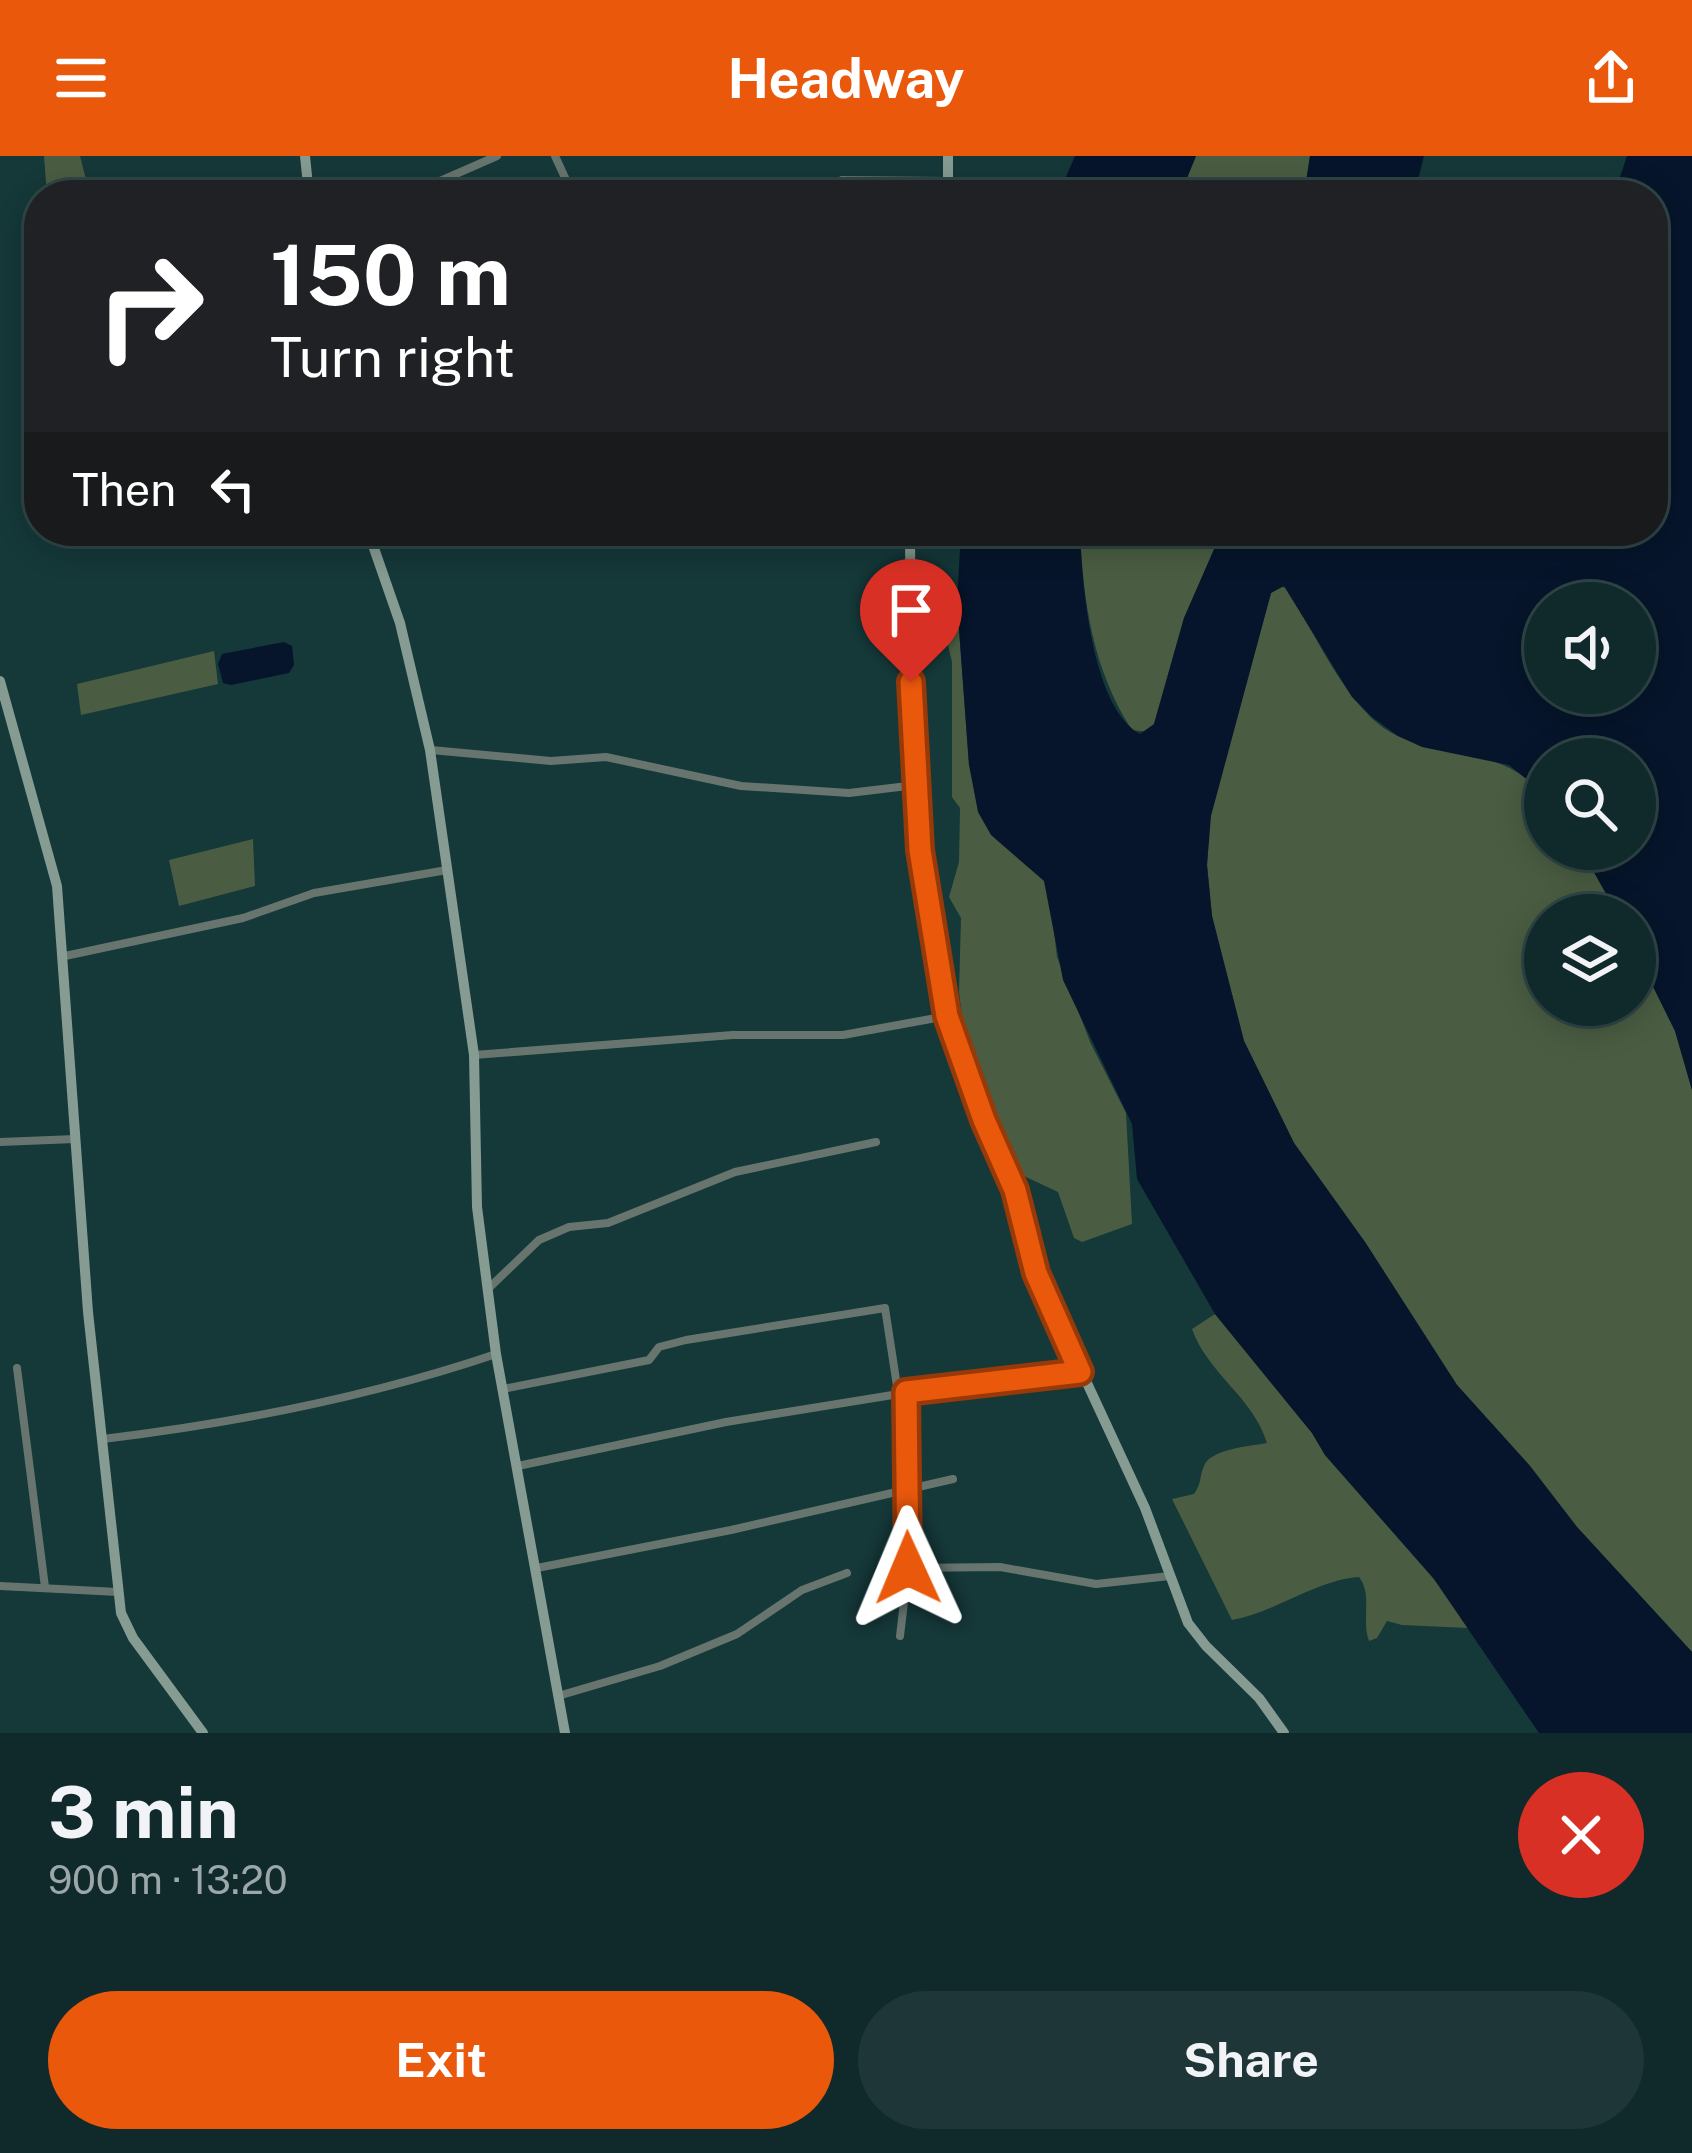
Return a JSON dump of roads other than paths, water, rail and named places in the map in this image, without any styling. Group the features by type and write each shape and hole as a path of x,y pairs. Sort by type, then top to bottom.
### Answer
{"street":[{"path":"442,180 496,156"},
{"path":"373,546 400,622 430,750 474,1055 477,1207 491,1286 496,1354 565,1733"},
{"path":"910,546 920,850 947,1016 1015,1190 1036,1273 1145,1508 1196,1635 1253,1692 1284,1733"},
{"path":"1,689 53,866 121,1612 133,1638 203,1733"},
{"path":"430,750 551,761 606,757 741,786 848,794 916,785"},
{"path":"64,956 243,918 314,892 448,870"},
{"path":"474,1055 733,1035 843,1035 947,1016"},
{"path":"0,1142 75,1139"},
{"path":"491,1286 539,1240 569,1227 608,1223 735,1172 876,1142"},
{"path":"503,1389 649,1360 659,1347 686,1340 885,1308 896,1386 906,1392"},
{"path":"103,1439 178,1430 344,1397 496,1354"},
{"path":"17,1368 45,1587"},
{"path":"518,1466 726,1422 906,1392 1080,1372"},
{"path":"900,1636 908,1568 906,1392"},
{"path":"536,1568 953,1479"},
{"path":"908,1568 1000,1568 1096,1584 1170,1576"},
{"path":"558,1696 660,1666 718,1642 802,1590 847,1573"},
{"path":"0,1586 118,1592"}],"water":[{"path":"1075,156 1196,156 1186,180 1065,180"},
{"path":"1310,156 1424,156 1418,180 1306,180"},
{"path":"1627,156 1692,156 1692,1090 1675,1031 1656,993 1656,894 1606,894 1593,870 1656,870 1656,738 1524,738 1524,777 1509,765 1422,747 1398,736 1352,697 1284,586 1271,593 1211,816 1207,865 1212,916 1244,1041 1294,1143 1457,1385 1577,1527 1692,1652 1692,1733 1539,1733 1434,1579 1325,1455 1215,1314 1137,1179 1132,1124 1063,980 1044,881 991,835 978,812 969,765 957,602 960,546 1081,546 1092,642 1110,698 1123,720 1140,734 1154,724 1184,618 1215,546 1668,546 1668,180 1619,180"},
{"path":"284,642 292,646 294,665 289,673 223,683 218,664 222,654"}]}
